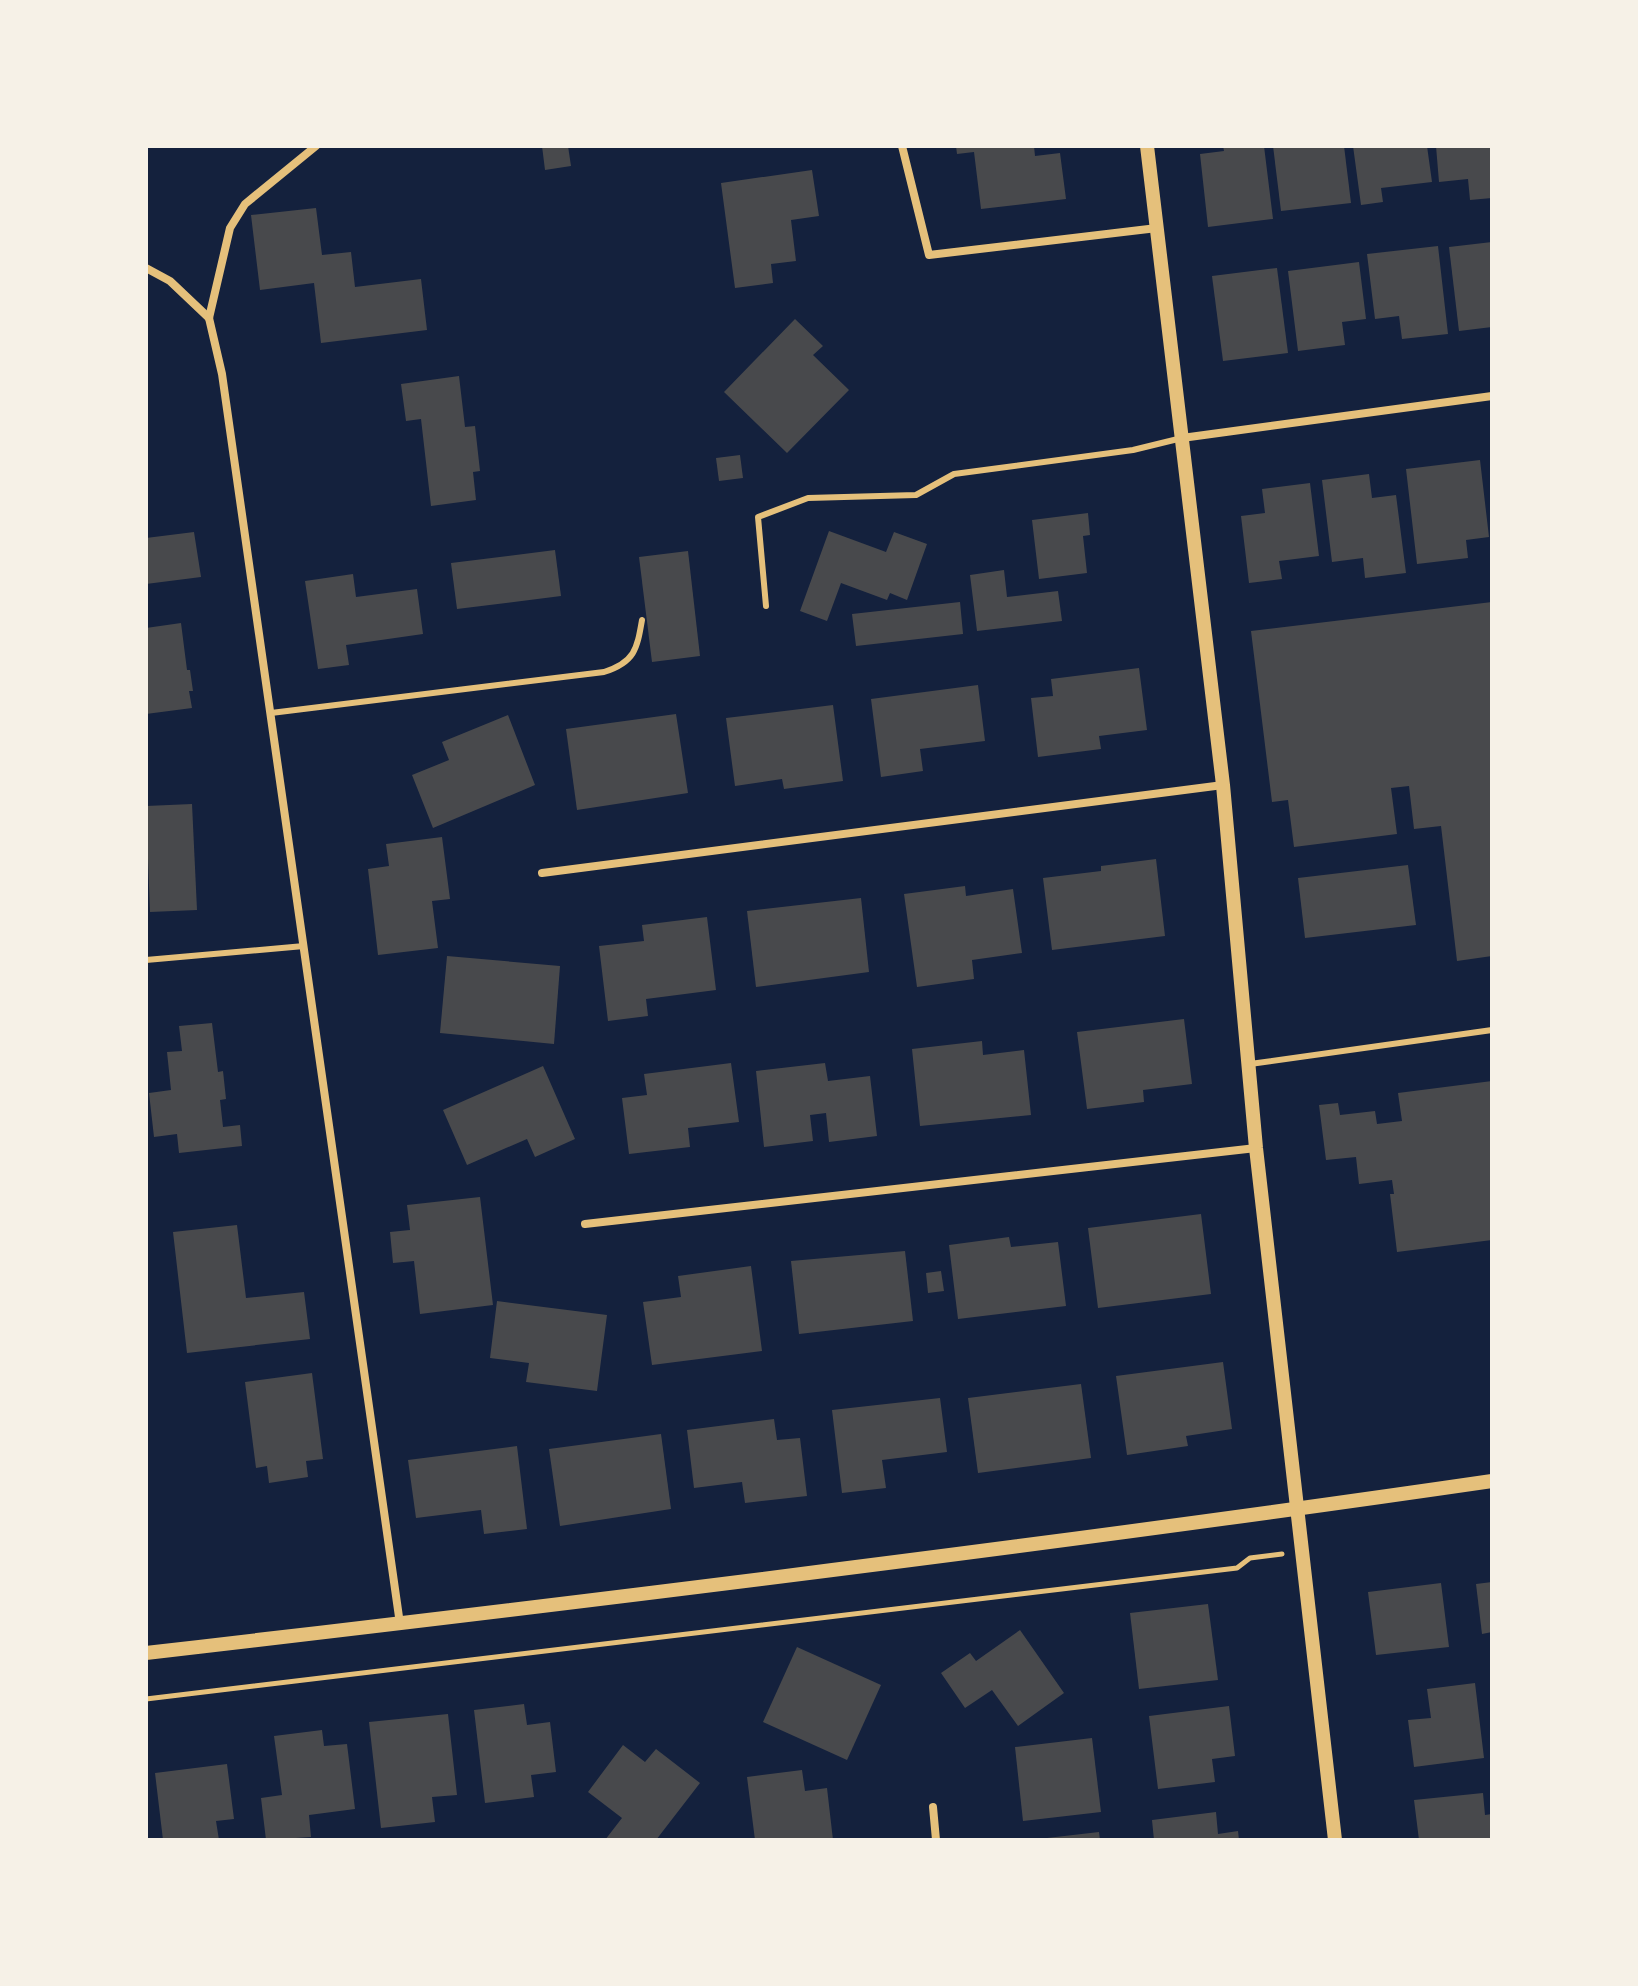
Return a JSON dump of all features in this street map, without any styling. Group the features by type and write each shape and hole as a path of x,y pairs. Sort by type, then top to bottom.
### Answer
{"street":[{"path":"316,146 245,204 230,228 209,318 222,374 400,1624"},
{"path":"902,146 929,255 1157,228"},
{"path":"1147,146 1223,785 1256,1148 1335,1840"},
{"path":"146,268 170,281 209,318"},
{"path":"1182,438 1492,396"},
{"path":"542,873 1223,785"},
{"path":"585,1224 1256,1148"},
{"path":"146,1653 400,1624 1492,1481"},
{"path":"933,1807 936,1840"}],"lane":[{"path":"766,606 758,517 808,498 916,495 954,474 1133,450 1182,438"},
{"path":"271,713 604,672 622,666 631,657 637,646 642,620"},
{"path":"146,960 304,946"},
{"path":"1248,1064 1492,1030"}],"path":[{"path":"146,1699 1237,1568 1250,1558 1301,1551"}],"building":[{"path":"542,146 568,146 571,166 545,170"},
{"path":"956,146 1034,146 1035,156 1060,153 1066,199 981,209 974,152 957,154"},
{"path":"1223,146 1264,146 1273,219 1208,227 1200,154 1224,151"},
{"path":"1273,146 1344,146 1351,203 1281,211"},
{"path":"1353,146 1427,146 1432,182 1381,188 1383,202 1361,205"},
{"path":"1436,146 1492,146 1492,198 1470,200 1468,179 1439,182"},
{"path":"812,170 819,216 791,220 796,261 771,264 773,283 735,288 721,183"},
{"path":"316,208 322,255 351,252 355,287 421,279 427,330 321,343 314,283 260,290 251,215"},
{"path":"1492,242 1492,327 1459,331 1449,247"},
{"path":"1438,246 1448,334 1402,339 1399,316 1375,319 1367,254"},
{"path":"1359,262 1366,319 1342,322 1345,345 1298,351 1288,271"},
{"path":"1277,268 1288,353 1223,361 1212,276"},
{"path":"795,319 823,346 813,355 849,390 787,453 724,392"},
{"path":"459,376 465,427 475,426 480,471 473,472 476,500 431,506 421,419 406,421 401,384"},
{"path":"740,455 743,478 719,481 716,458"},
{"path":"1480,460 1489,537 1466,540 1468,558 1417,564 1406,469"},
{"path":"1369,474 1372,498 1396,495 1406,573 1365,578 1363,558 1332,562 1322,480"},
{"path":"1310,483 1319,556 1279,561 1282,579 1249,583 1241,516 1265,513 1262,489"},
{"path":"1088,513 1090,535 1083,536 1087,573 1039,579 1032,520"},
{"path":"829,531 886,552 894,532 927,544 907,600 890,593 887,600 841,583 827,621 800,611"},
{"path":"194,532 201,577 146,584 146,538"},
{"path":"555,550 561,596 457,609 451,563"},
{"path":"688,551 700,656 652,662 639,557"},
{"path":"1004,570 1007,597 1058,591 1062,621 977,631 970,575"},
{"path":"353,574 356,597 417,589 423,634 346,645 349,665 318,669 305,581"},
{"path":"960,602 963,634 856,646 852,614"},
{"path":"1492,602 1492,956 1457,961 1441,826 1414,829 1409,786 1391,788 1397,834 1294,847 1288,800 1272,802 1251,631"},
{"path":"181,623 193,691 189,691 192,708 146,714 146,628"},
{"path":"1139,668 1147,730 1099,736 1101,749 1038,757 1031,698 1053,696 1051,679"},
{"path":"978,685 985,741 920,749 923,771 881,777 871,699"},
{"path":"833,705 843,781 784,789 782,779 735,786 726,718"},
{"path":"676,714 688,793 577,810 566,729"},
{"path":"508,715 535,785 433,828 412,775 449,760 442,742"},
{"path":"192,804 197,910 150,912 146,806"},
{"path":"442,837 450,899 432,901 438,948 378,955 368,869 389,866 386,844"},
{"path":"1156,859 1165,936 1052,950 1043,878 1101,871 1101,866"},
{"path":"1408,865 1416,925 1305,938 1298,878"},
{"path":"965,886 966,896 1013,889 1022,953 972,960 974,979 917,987 904,894"},
{"path":"861,898 869,972 756,987 747,911"},
{"path":"707,917 716,990 646,999 648,1016 608,1021 599,946 644,941 642,925"},
{"path":"447,956 560,966 554,1044 440,1033"},
{"path":"1184,1019 1192,1084 1143,1090 1144,1102 1087,1109 1077,1032"},
{"path":"212,1023 218,1072 223,1071 226,1099 220,1100 223,1127 240,1125 242,1146 179,1153 177,1134 154,1137 149,1093 171,1090 167,1052 182,1051 179,1026"},
{"path":"982,1041 983,1055 1024,1050 1031,1115 920,1126 912,1049"},
{"path":"731,1063 739,1122 688,1128 690,1147 629,1154 622,1098 647,1095 644,1074"},
{"path":"825,1063 828,1081 870,1076 877,1136 829,1142 826,1113 810,1115 813,1141 764,1147 756,1071"},
{"path":"543,1066 575,1139 535,1157 527,1139 467,1165 443,1110"},
{"path":"1492,1081 1492,1240 1397,1252 1390,1194 1394,1194 1392,1180 1359,1184 1356,1157 1326,1160 1319,1105 1338,1103 1340,1115 1375,1111 1377,1124 1402,1121 1398,1093"},
{"path":"480,1197 493,1305 420,1314 414,1261 393,1263 390,1232 410,1230 407,1205"},
{"path":"1201,1214 1211,1294 1098,1308 1088,1228"},
{"path":"237,1225 246,1298 304,1292 310,1339 187,1353 173,1232"},
{"path":"1009,1237 1011,1247 1058,1242 1066,1306 958,1319 949,1245"},
{"path":"905,1251 913,1321 799,1334 791,1261"},
{"path":"751,1266 762,1351 652,1365 643,1302 681,1297 678,1276"},
{"path":"941,1271 944,1291 928,1293 926,1273"},
{"path":"497,1301 607,1315 597,1391 526,1382 529,1363 490,1358"},
{"path":"1223,1362 1232,1429 1186,1436 1188,1446 1127,1455 1116,1376"},
{"path":"312,1373 323,1459 306,1461 308,1477 269,1483 267,1466 256,1468 245,1382"},
{"path":"1081,1384 1091,1458 978,1473 968,1398"},
{"path":"940,1398 947,1452 882,1460 886,1488 842,1493 832,1410"},
{"path":"774,1419 777,1440 800,1438 807,1496 745,1503 742,1482 694,1488 687,1430"},
{"path":"661,1434 671,1509 560,1526 549,1449"},
{"path":"517,1446 527,1529 484,1534 481,1510 416,1518 408,1460"},
{"path":"1492,1582 1492,1632 1482,1634 1476,1584"},
{"path":"1441,1583 1449,1647 1376,1655 1368,1592"},
{"path":"1208,1604 1218,1680 1139,1689 1130,1613"},
{"path":"1020,1630 1064,1693 1018,1726 992,1690 965,1708 941,1673 970,1653 976,1661"},
{"path":"797,1647 881,1685 847,1760 763,1722"},
{"path":"1475,1683 1484,1758 1414,1767 1408,1720 1431,1718 1427,1689"},
{"path":"524,1704 527,1725 550,1722 556,1772 531,1775 534,1797 485,1803 474,1710"},
{"path":"1229,1706 1235,1756 1212,1759 1215,1782 1158,1789 1149,1716"},
{"path":"448,1714 457,1795 432,1797 435,1822 381,1828 369,1722"},
{"path":"322,1730 324,1746 347,1744 355,1809 309,1815 311,1837 266,1840 261,1798 282,1795 274,1736"},
{"path":"1092,1738 1101,1812 1023,1821 1015,1747"},
{"path":"623,1745 645,1762 656,1749 700,1783 656,1840 605,1840 622,1818 588,1792"},
{"path":"227,1764 234,1819 216,1821 219,1840 163,1840 155,1773"},
{"path":"802,1770 805,1791 827,1788 833,1840 755,1840 747,1777"},
{"path":"1483,1793 1485,1815 1492,1814 1492,1840 1419,1840 1414,1800"},
{"path":"1216,1812 1218,1834 1238,1831 1239,1840 1154,1840 1152,1820"},
{"path":"1099,1832 1100,1840 1047,1840 1047,1838"}]}
